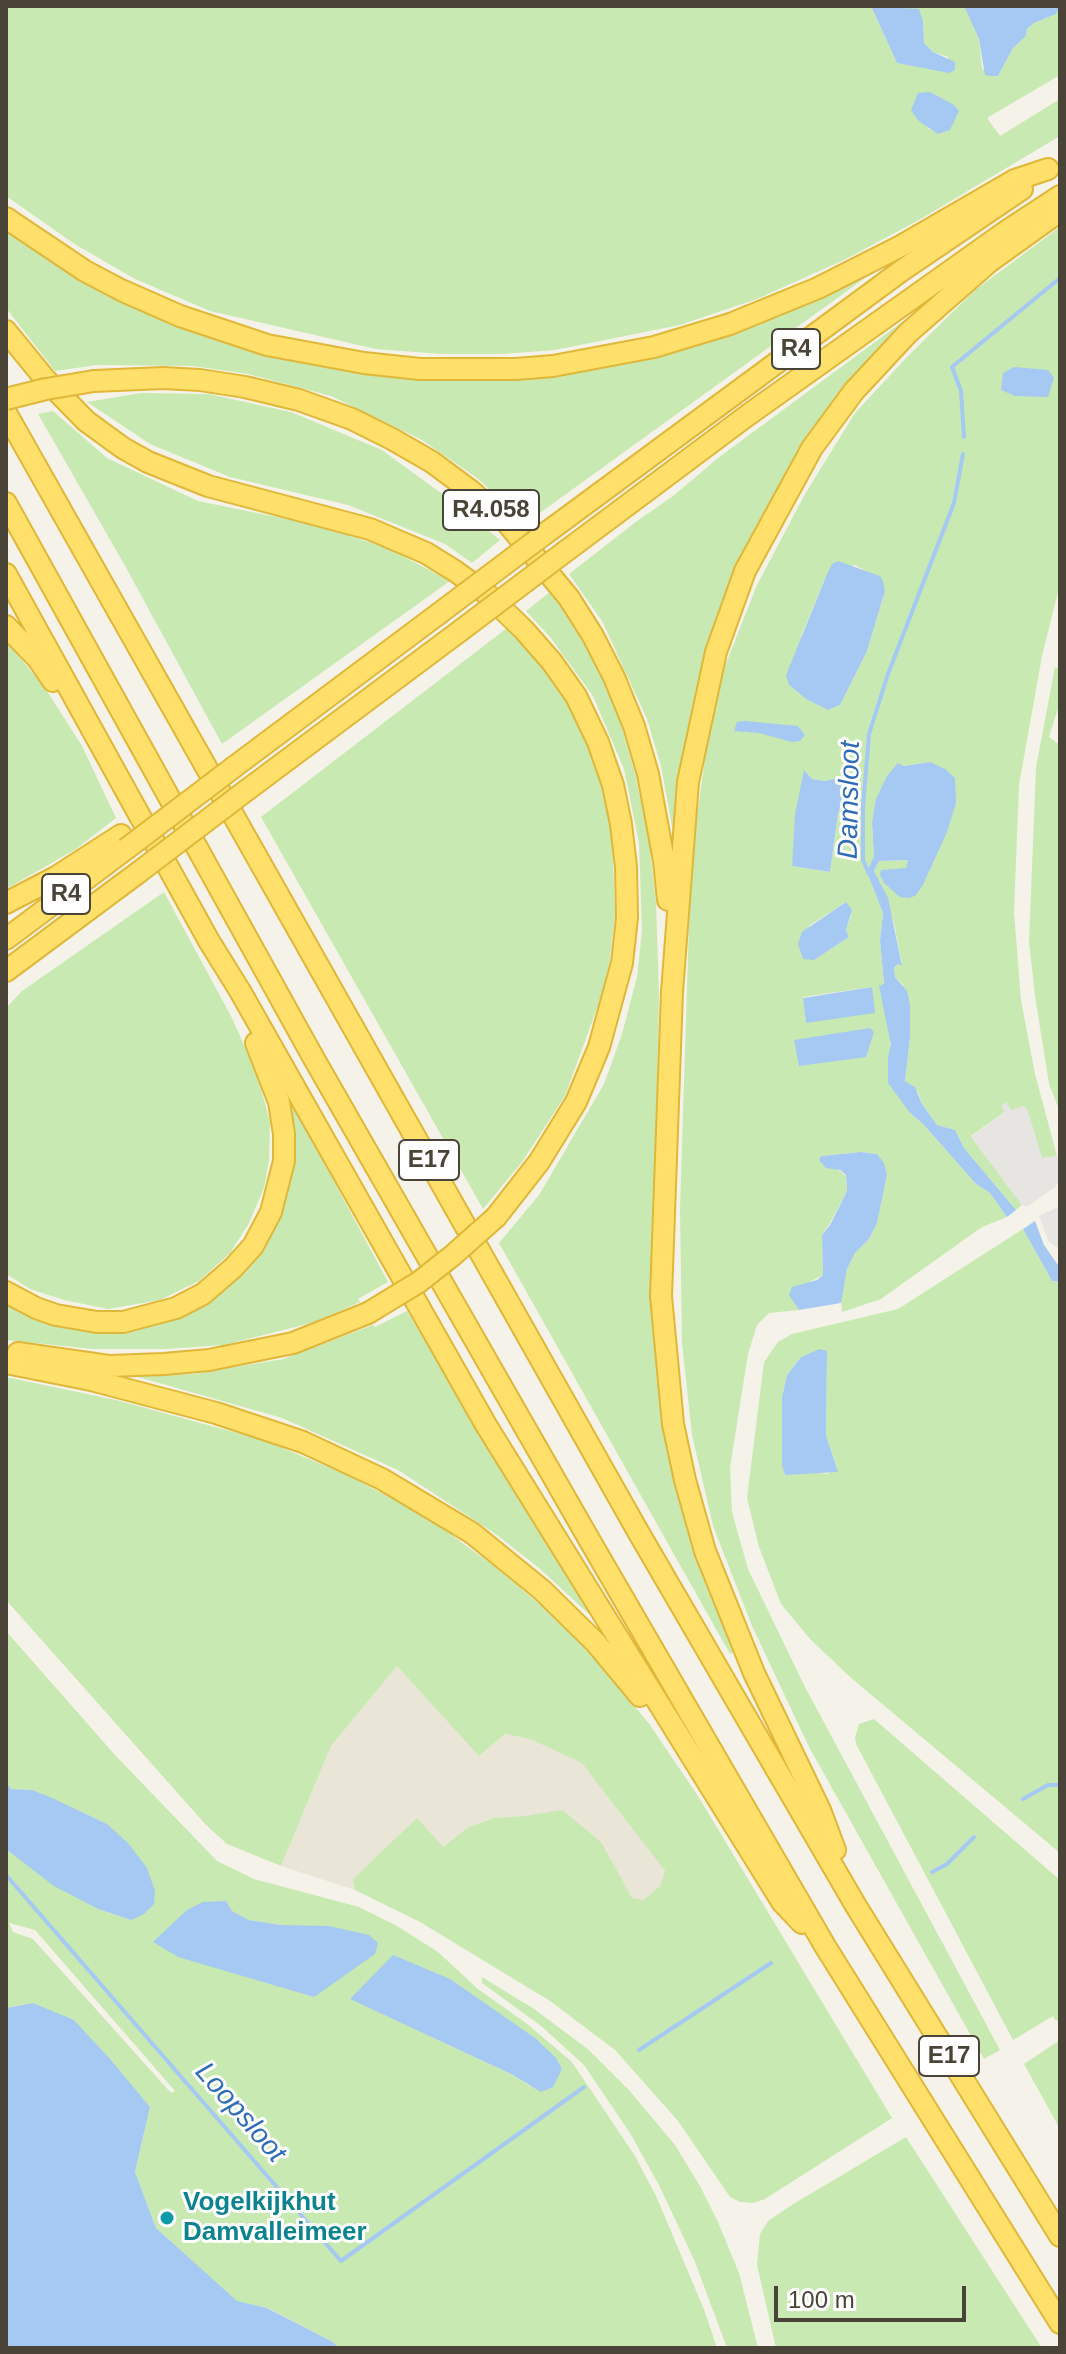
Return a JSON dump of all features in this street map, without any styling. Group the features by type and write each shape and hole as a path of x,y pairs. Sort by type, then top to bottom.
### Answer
{"highway":[{"path":"6,218 85,271 180,316 232,335 306,354 364,363 420,369 516,369 565,364 654,347 730,324 845,274 1015,180 1054,165"},
{"name":"R4","path":"6,939 124,842 172,814 901,271 1054,165"},
{"name":"R4","path":"6,971 761,405 997,237 1060,196"},
{"path":"856,1906 820,1810 785,1742 705,1551 673,1424 661,1296 672,992 683,824 696,738 716,652 745,571 812,448 854,391 908,333 989,262 1060,211"},
{"path":"6,331 46,380 86,421 148,462 208,486 370,529 426,553 487,594 552,662 576,696 598,742 613,785 621,824 627,905 622,963 599,1047 576,1102 539,1162 496,1217 419,1282 368,1313 293,1343 250,1354 179,1363 109,1366 6,1351"},
{"name":"R4.058","path":"6,399 94,381 151,378 200,380 245,387 299,400 352,419 432,462 471,491 508,524 569,598 614,677 634,726 648,774 664,861 672,992"},
{"name":"E17","path":"6,413 632,1521 856,1906 1060,2236"},
{"name":"E17","path":"6,503 313,1057 825,1946 1060,2323"},
{"path":"6,574 209,941 486,1425 782,1902 825,1946"},
{"path":"6,626 38,659 75,716 102,745"},
{"path":"6,903 124,842"},
{"path":"6,987 24,971 48,940"},
{"path":"6,1292 36,1308 74,1319 123,1322 176,1308 203,1294 253,1246 271,1212 284,1161 279,1102 265,1061 231,995 209,941"},
{"path":"6,1363 91,1380 216,1413 303,1442 382,1479 440,1512 472,1533 542,1590 596,1643 635,1688 740,1831"}],"shaded area":[{"path":"1006,1102 1011,1110 1023,1106 1027,1109 1042,1158 1057,1156 1060,1164 1060,1179 1055,1187 1027,1207 1022,1205 971,1137 1005,1112 1001,1106"},
{"path":"1060,1206 1060,1249 1049,1242 1039,1216"},
{"path":"397,1666 479,1755 505,1734 530,1739 583,1763 665,1871 660,1886 643,1900 632,1898 617,1873 525,1816 494,1818 467,1828 443,1847 370,1864 353,1879 355,1890 281,1866 331,1746"}],"green space":[{"path":"6,6 871,6 897,63 949,72 948,57 933,52 924,43 923,21 901,6 964,6 979,39 982,68 992,76 998,76 1013,48 1026,36 1027,29 1056,14 1060,8 1060,75 987,118 1000,136 1060,99 1060,136 919,220 846,259 757,299 680,325 555,350 441,354 376,349 210,311 135,279 76,245 6,196","holes":["930,92 935,95 950,129 938,133 927,128"]},
{"path":"6,226 106,290 399,376 444,379 522,375 620,363 894,257 526,523 477,478 422,440 331,396 248,374 193,366 97,365 55,371 6,308"},
{"path":"1060,227 1060,584 1042,656 1019,785 1014,912 1021,1000 1035,1074 1057,1156 1042,1159 1027,1109 1006,1111 971,1136 1022,1205 1016,1210 964,1148 955,1130 937,1125 922,1104 918,1092 905,1082 910,1038 903,985 895,977 894,969 898,964 902,965 894,923 874,871 879,861 909,860 906,868 923,885 929,871 930,762 903,766 872,823 874,856 867,872 883,913 880,941 884,985 880,985 890,1035 888,1056 910,1113 976,1184 990,1193 1007,1217 982,1227 881,1299 842,1312 841,1298 847,1269 877,1223 887,1175 877,1154 861,1152 821,1156 846,1176 847,1191 822,1235 823,1275 806,1284 796,1304 799,1310 769,1313 757,1325 748,1354 730,1468 732,1512 748,1569 805,1687 1000,2050 984,2059 809,1747 752,1626 713,1526 692,1435 682,1343 680,1208 691,861 705,758 725,666 757,585 805,494 855,413 975,290","holes":["855,565 871,574 885,591 867,651 840,705 828,710 806,699 789,685 802,634 827,574","805,771 812,779 825,781 850,775 838,814 830,872 792,866","846,902 851,916 846,930 849,937 814,960 809,926","871,987 807,1022 803,997"]},
{"path":"936,297 780,485 752,536 735,578 674,837 661,766 647,719 602,621 569,574 718,458"},
{"path":"141,393 209,394 291,412 382,450 500,540 472,563 445,544 348,505 230,477 150,444 87,402"},
{"path":"53,411 107,458 198,501 321,526 389,549 450,581 222,744 38,414"},
{"path":"551,591 578,627 619,718 635,773 649,840 656,903 659,991 655,1341 659,1391 678,1495 696,1553 735,1652 730,1654 499,1243 539,1195 604,1084 622,1034 637,977 642,931 639,843 624,769 593,696 550,637 526,611"},
{"path":"507,628 553,679 589,744 603,784 612,827 615,916 609,965 600,1000 565,1096 522,1162 483,1209 261,817"},
{"path":"6,640 47,691 82,746 116,818 76,849 6,889"},
{"path":"1055,667 1060,669 1060,702 1049,737 1060,745 1058,1107 1049,1084 1029,942 1036,767"},
{"path":"164,892 232,1018 258,1077 270,1122 269,1161 264,1188 248,1225 230,1253 199,1281 160,1300 108,1309 30,1289 6,1274 6,1008 22,991"},
{"path":"286,1092 388,1282 358,1299 360,1302 315,1322 224,1345 93,1349 6,1340 6,1298 29,1311 175,1315 270,1228 283,1094"},
{"path":"1023,1229 1052,1281 1060,1283 1060,1853 850,1677 810,1639 781,1604 759,1547 747,1498 764,1362 778,1342 792,1334 898,1309","holes":["827,1352 826,1435 837,1468 827,1474 785,1475 782,1466 782,1397 787,1375 801,1357"]},
{"path":"407,1311 591,1616 539,1568 497,1535 398,1470 282,1418 131,1375 193,1374 283,1359 373,1325 375,1327"},
{"path":"6,1377 116,1400 263,1440 345,1474 426,1516 495,1567 575,1634 650,1725 698,1796 892,2118 765,2199 753,2203 740,2202 730,2197 678,2121 615,2050 550,2001 420,1922 355,1890 353,1879 417,1818 443,1847 467,1828 494,1818 562,1810 601,1842 632,1898 643,1900 660,1886 665,1871 582,1763 530,1739 505,1734 479,1756 397,1666 331,1746 281,1866 227,1844 206,1825 6,1600"},
{"path":"6,1631 115,1755 217,1861 254,1879 359,1907 397,1926 438,1952 478,1989 526,2023 572,2062 635,2156 657,2198 717,2348 339,2348 268,2308 237,2302 156,2228 135,2172 150,2107 33,2003 6,2008 6,1849 80,1899 131,1920 107,1824 32,1790 11,1789 6,1782","holes":["231,1911 249,1920 281,1925 314,1997 286,1988","9,1923 35,1930 175,2091 171,2093 33,1939 13,1932","351,1999 553,2087 530,2086 511,2074"]},
{"path":"874,1719 1060,1880 1060,2019 1056,2021 1053,2016 1013,2040 856,1744 859,1724"},
{"path":"482,1977 534,2009 589,2050 629,2090 675,2145 718,2222 739,2273 758,2348 727,2348 695,2262 660,2187 630,2133 584,2065 541,2026 482,1983"},
{"path":"1060,2040 1060,2129 1024,2064"},
{"path":"906,2137 1042,2348 776,2348 757,2265 760,2234 768,2221"}],"water":[{"path":"871,6 919,9 924,43 933,52 955,62 955,70 949,73 897,63"},
{"path":"964,6 1060,8 1056,14 1027,29 1026,36 1013,48 998,76 992,76 985,75 979,39"},
{"path":"930,92 959,111 950,130 938,134 920,122 911,110 918,93"},
{"path":"1014,367 1048,370 1054,378 1048,397 1015,396 1001,390 1003,373"},
{"path":"838,561 880,576 885,591 867,651 840,705 828,710 806,699 789,685 786,675 827,574 832,564"},
{"path":"737,722 798,726 805,735 800,741 792,742 759,733 734,731"},
{"path":"930,762 955,778 956,803 947,832 923,885 910,898 900,897 884,883 881,870 906,868 908,860 879,861 874,871 888,898 902,966 898,964 894,968 895,977 907,991 910,1004 905,1081 915,1087 922,1104 937,1125 955,1130 964,1148 1016,1210 1007,1217 990,1193 976,1184 910,1113 888,1083 891,1045 879,986 884,984 880,941 883,913 867,872 874,856 872,823 876,799 887,776 898,763 904,766"},
{"path":"804,770 812,779 825,781 850,775 838,814 830,872 792,866 795,814"},
{"path":"846,902 852,910 846,930 849,937 814,960 803,959 798,944 802,932"},
{"path":"872,987 875,1013 806,1023 803,998"},
{"path":"870,1028 874,1032 866,1057 799,1066 794,1040"},
{"path":"861,1152 877,1154 884,1163 887,1175 877,1223 847,1269 841,1303 799,1310 789,1295 792,1287 817,1280 823,1275 822,1235 847,1191 846,1175 840,1170 826,1168 819,1160 821,1156"},
{"path":"1035,1221 1044,1245 1060,1268 1060,1282 1052,1281 1023,1229"},
{"path":"820,1349 827,1351 826,1435 838,1472 785,1475 782,1466 782,1397 787,1375 801,1357"},
{"path":"6,1782 11,1789 32,1790 107,1824 128,1843 147,1868 155,1891 154,1904 144,1914 131,1920 98,1909 54,1886 6,1849"},
{"path":"226,1901 232,1911 249,1920 281,1925 329,1926 369,1935 378,1943 375,1954 314,1997 178,1957 153,1942 187,1910 203,1902"},
{"path":"393,1955 450,1979 535,2038 556,2058 562,2069 553,2087 541,2092 511,2074 350,1999"},
{"path":"33,2003 74,2020 150,2107 135,2172 156,2228 237,2301 267,2308 339,2348 6,2348 6,2008"}],"waterway":[{"name":"Damsloot","path":"964,437 961,391 952,367 1060,278"},
{"name":"Damsloot","path":"869,874 863,860 863,807 869,734 888,674 954,503 963,454"},
{"name":"Loopsloot","path":"1023,1799 1048,1785 1060,1785"},
{"name":"Loopsloot","path":"932,1872 947,1864 974,1837"},
{"name":"Loopsloot","path":"6,1875 341,2261 584,2087"},
{"name":"Loopsloot","path":"639,2050 771,1963"}],"place":[{"name":"Vogelkijkhut Damvalleimeer","path":"167,2218"}]}
